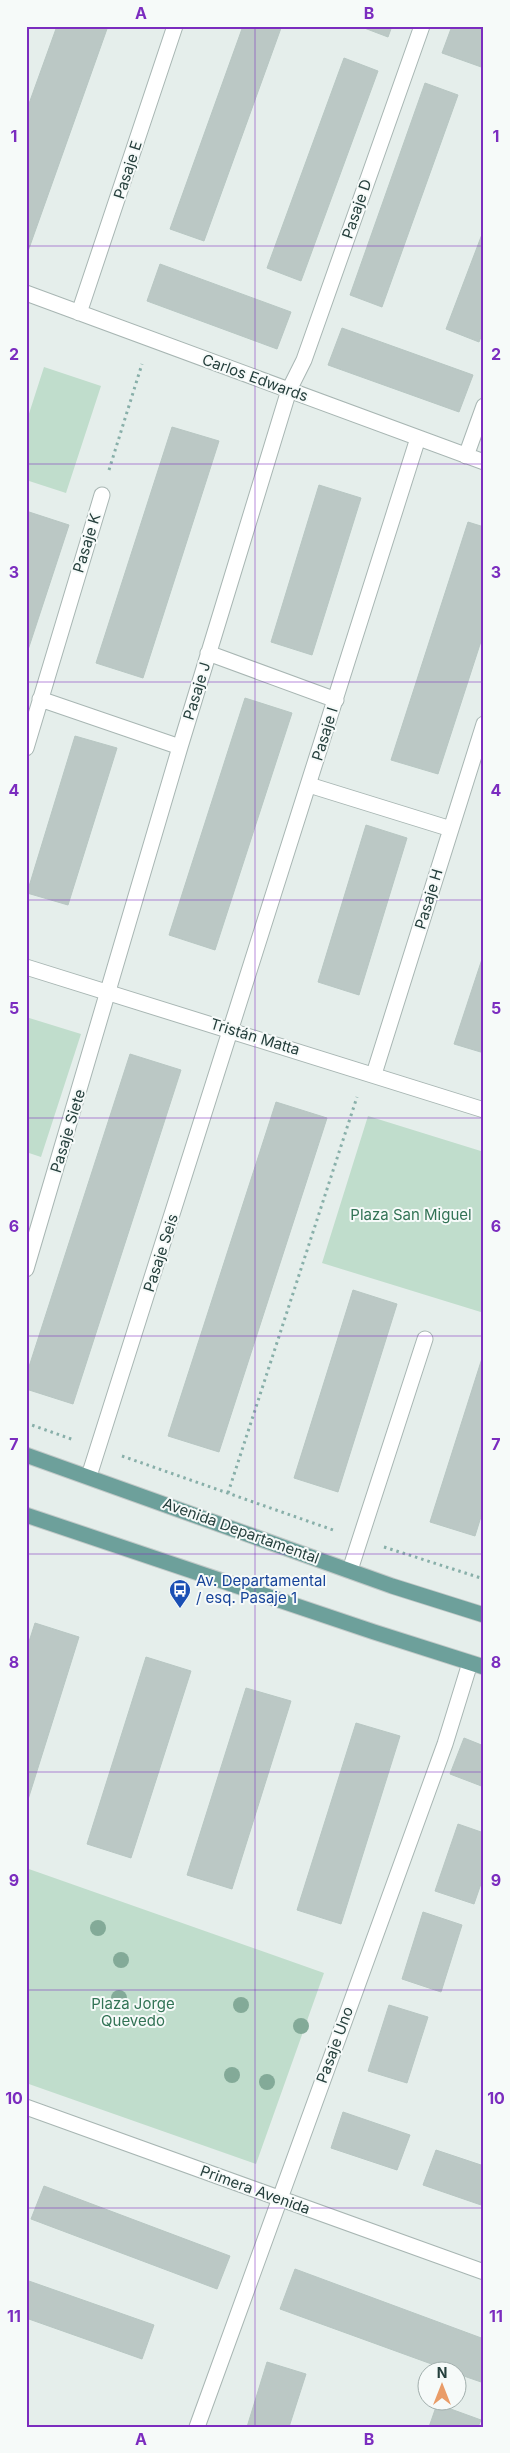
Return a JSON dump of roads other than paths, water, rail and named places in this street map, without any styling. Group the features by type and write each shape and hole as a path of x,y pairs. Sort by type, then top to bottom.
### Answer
{"main road":[{"name":"Avenida Departamental","path":"26,1455 90,1476 350,1570 484,1615"},
{"path":"27,1516 477,1665"}],"street":[{"name":"Pasaje E","path":"79,313 175,26"},
{"name":"Pasaje D","path":"289,390 304,360 422,26"},
{"name":"Carlos Edwards","path":"27,298 79,313 484,462"},
{"name":"Pasaje J","path":"109,993 208,653 289,390"},
{"path":"466,456 484,406"},
{"name":"Pasaje I","path":"233,1030 418,438"},
{"name":"Pasaje K","path":"26,748 102,495"},
{"path":"208,653 336,700"},
{"path":"40,698 180,747"},
{"name":"Pasaje H","path":"370,1073 481,743 484,724"},
{"path":"309,785 451,829"},
{"name":"Tristán Matta","path":"26,967 233,1030 484,1110"},
{"name":"Pasaje Siete","path":"26,1269 109,993"},
{"name":"Pasaje Seis","path":"90,1476 233,1030"},
{"path":"350,1570 425,1339"},
{"name":"Pasaje Uno","path":"197,2427 445,1744 477,1665"},
{"name":"Primera Avenida","path":"26,2107 484,2272"}],"place":[{"name":"Av. Departamental / esq. Pasaje 1","path":"180,1609"}],"park label":[{"name":"Plaza San Miguel","path":"411,1215"},
{"name":"Plaza Jorge Quevedo","path":"133,2012"}]}
